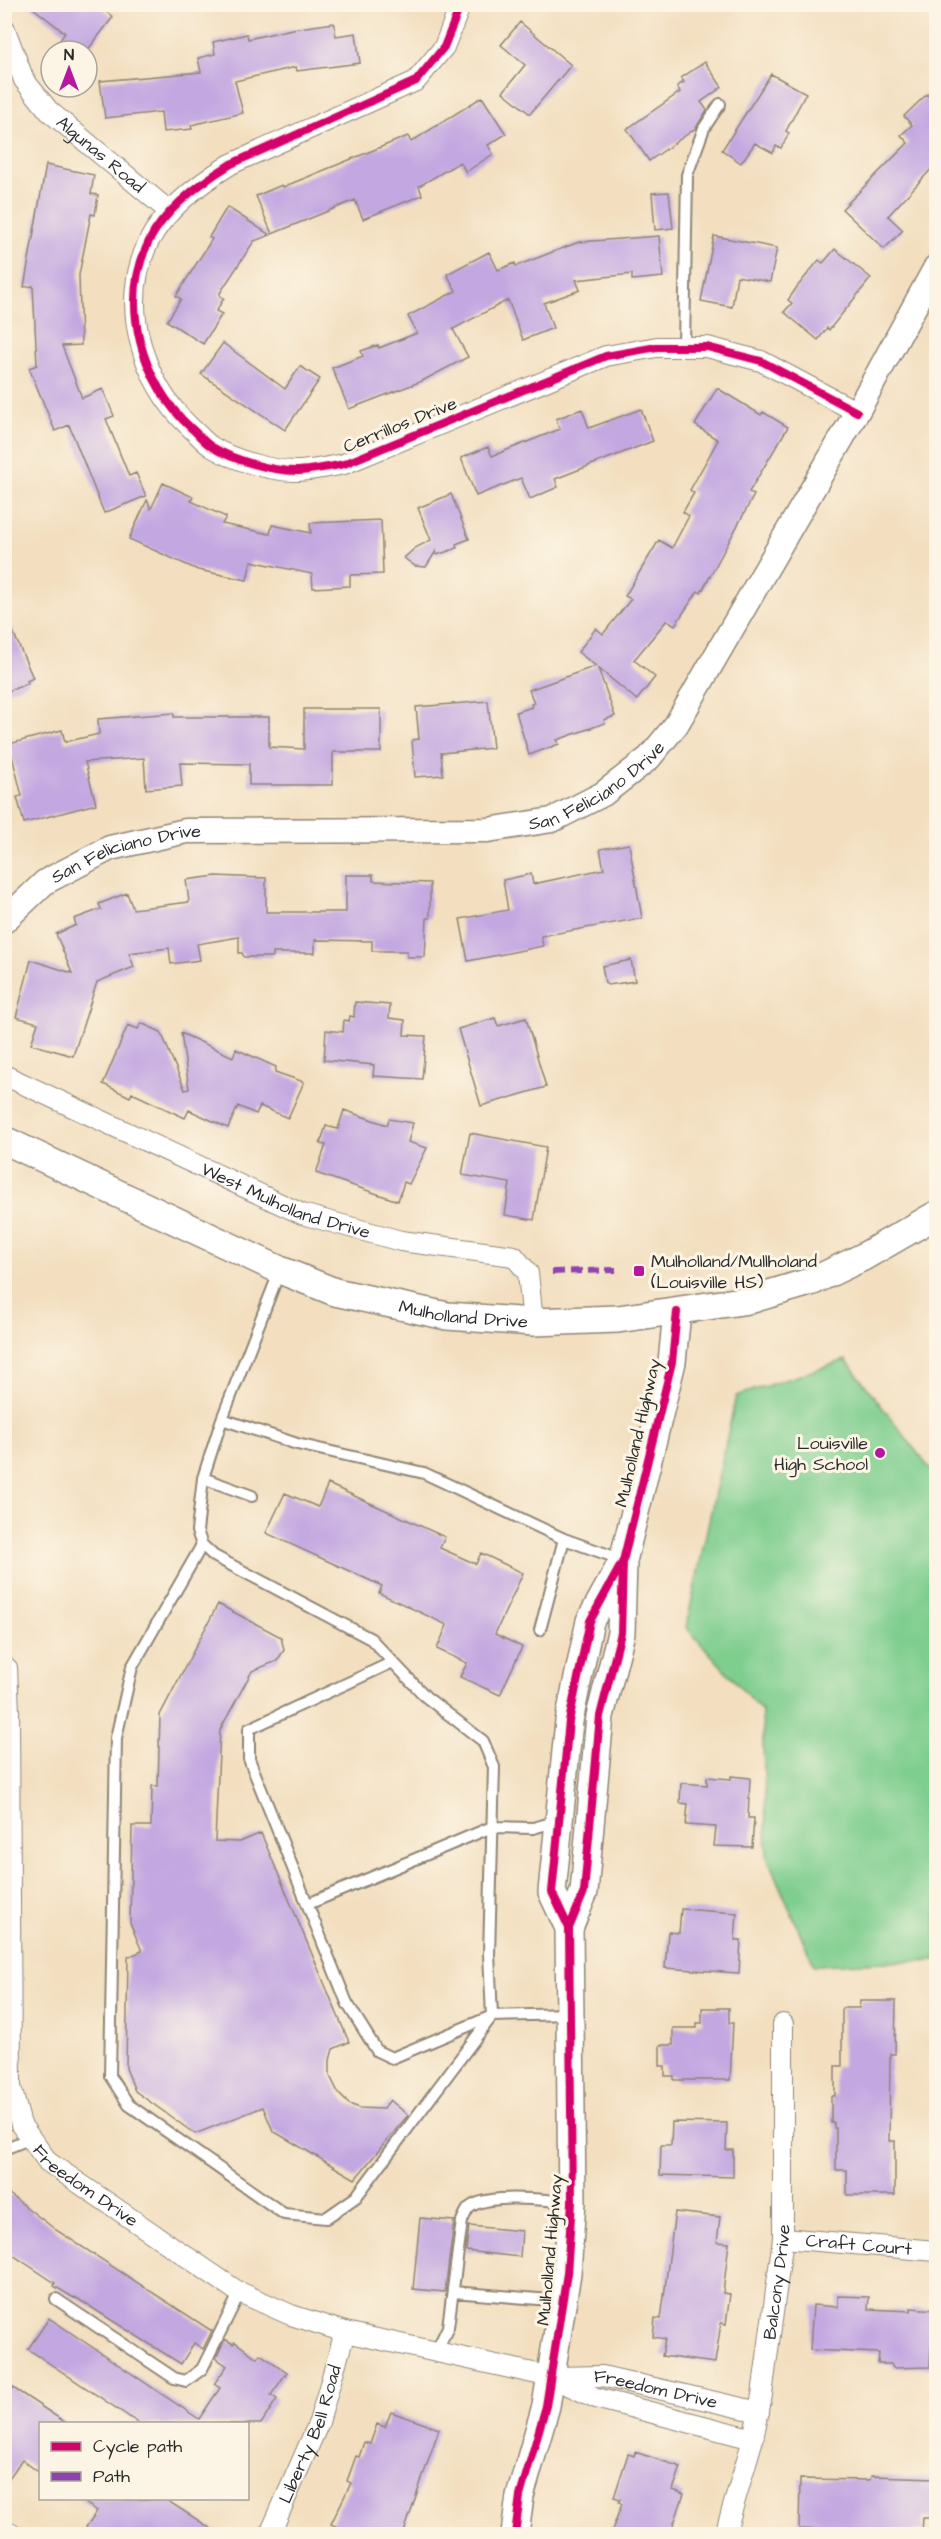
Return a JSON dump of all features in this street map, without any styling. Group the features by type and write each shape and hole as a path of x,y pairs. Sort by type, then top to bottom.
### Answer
{"main road":[{"name":"Mulholland Drive","path":"4,1140 280,1270 335,1292 447,1316 533,1322 618,1319 749,1300 813,1281 863,1257 936,1215"},
{"name":"Mulholland Highway","path":"515,2535 520,2496 540,2429 551,2377 563,2301 572,2202 569,1928 584,1892 600,1716 621,1633 623,1561 672,1362 677,1312"},
{"name":"Mulholland Highway","path":"569,1928 552,1892 569,1721 590,1621 623,1561"},
{"name":"Mulholland Highway","path":"494,2535 520,2496"}],"street":[{"name":"Cerrillos Drive","path":"461,4 444,47 416,81 231,164 205,180 170,212 149,242 137,284 137,321 145,361 158,390 179,417 211,447 254,464 298,471 344,464 606,356 657,347 707,347 761,361 857,412"},
{"name":"Algunas Road","path":"4,27 24,80 49,111 170,212"},
{"name":"San Feliciano Drive","path":"4,921 45,882 110,848 186,831 488,830 552,820 603,794 650,758 676,725 857,412 936,267"},
{"name":"West Mulholland Drive","path":"4,1075 302,1214 401,1241 514,1256 528,1273 533,1322"},
{"name":"Freedom Drive","path":"6,1665 8,1994 11,2087 21,2125 48,2162 240,2292 291,2315 345,2332 551,2377 596,2398 753,2439"},
{"name":"Balcony Drive","path":"725,2535 759,2412 783,2238 783,2024"},
{"name":"Craft Court","path":"783,2238 936,2251"},
{"name":"Liberty Bell Road","path":"270,2535 319,2422 345,2332"},
{"name":"Freedom Drive","path":"551,2377 602,2376 759,2412"},
{"path":"4,2529 13,2535"}],"lane":[{"path":"684,347 687,175 704,128 720,105"},
{"path":"202,1545 132,1667 116,1738 110,2076 129,2105 284,2214 326,2218 356,2196 492,2016 489,1954 494,1767 483,1741 426,1697 371,1639 214,1556 202,1545 197,1531 203,1478 222,1419 280,1270"},
{"path":"222,1419 297,1444 424,1473 564,1539 623,1561"},
{"path":"203,1478 252,1496"},
{"path":"540,1630 564,1539"},
{"path":"393,1662 249,1729 249,1759 347,2003 377,2051 392,2058 492,2016 570,2014"},
{"path":"308,1904 492,1827 533,1828 558,1821"},
{"path":"4,2149 31,2138"},
{"path":"436,2352 448,2327 462,2221 470,2208 480,2203 501,2199 572,2202"},
{"path":"56,2299 174,2378 186,2381 202,2370 240,2292"},
{"path":"453,2292 563,2301"}],"green space":[{"path":"846,1360 936,1477 936,1960 814,1965 767,1857 762,1711 686,1627 736,1396"}],"building":[{"path":"28,4 97,4 113,17 96,39 61,39 65,33"},
{"path":"520,22 571,65 530,114 503,92 525,65 501,45"},
{"path":"334,23 336,36 356,33 360,63 297,71 296,67 235,81 243,113 191,125 192,129 163,132 161,112 105,118 100,81 201,72 198,58 215,54 213,42 247,34 248,39"},
{"path":"705,62 722,87 701,102 707,110 696,128 649,161 627,129 680,92 677,86 684,82 681,78"},
{"path":"771,74 806,93 786,131 789,133 781,148 776,146 773,153 755,143 741,163 722,150"},
{"path":"927,94 936,105 936,164 888,216 903,230 884,249 842,209 908,143 901,135 912,125 904,116"},
{"path":"482,97 506,134 488,145 493,154 466,172 460,162 419,186 422,195 363,219 355,200 272,234 256,196 408,136 411,142"},
{"path":"46,165 94,175 91,194 98,195 95,215 91,214 79,275 81,345 62,346 82,398 103,389 114,416 106,419 129,476 136,473 146,496 104,513 69,425 55,431 29,368 37,365 33,286 24,287"},
{"path":"669,192 673,228 655,230 652,193"},
{"path":"227,207 270,235 254,241 220,293 220,296 224,298 216,311 222,314 203,344 167,321 181,299 176,296 212,239 209,237"},
{"path":"659,236 663,277 632,280 632,274 576,280 580,290 544,303 553,328 523,340 508,300 453,329 468,357 422,381 349,409 332,368 363,356 361,351 378,345 379,348 417,333 408,316 456,291 447,274 489,252 498,270 515,263 516,266 579,242"},
{"path":"714,236 777,248 770,282 737,276 732,307 701,301"},
{"path":"835,249 871,278 829,330 827,328 818,340 784,312 792,303 788,300 797,287 819,260 823,263"},
{"path":"223,343 285,389 300,366 320,379 285,430 201,374"},
{"path":"717,388 761,415 763,412 788,427 749,492 754,495 701,593 698,591 675,625 667,620 634,660 655,677 637,700 598,668 615,716 604,720 605,723 557,740 559,744 529,755 516,712 532,707 531,704 534,703 529,690 596,666 578,652 596,628 603,634 631,599 625,596 659,540 672,548 689,516 683,512 694,493 690,490 718,440 695,425"},
{"path":"582,409 589,428 641,409 653,441 555,479 558,487 530,499 521,478 476,496 461,458 488,447 492,456 560,429 556,419"},
{"path":"163,483 193,497 191,501 226,517 222,524 270,534 272,525 311,533 310,523 381,520 383,574 350,575 350,586 313,588 312,574 251,561 247,580 198,570 129,539 147,500 151,509"},
{"path":"451,494 469,539 456,544 457,548 437,555 436,551 426,567 415,566 404,558 415,548 431,540 418,508"},
{"path":"4,611 33,678 27,681 28,683 4,693"},
{"path":"488,701 493,748 441,753 443,775 415,777 412,740 419,739 416,707"},
{"path":"304,709 381,709 381,752 333,752 333,785 249,785 249,764 180,763 182,786 146,789 144,758 85,762 96,804 24,823 17,797 22,796 9,744 62,730 65,742 99,734 98,719 174,713 174,717 269,717 269,747 304,749"},
{"path":"629,844 642,918 541,936 543,946 468,961 460,919 508,910 503,880 531,874 533,884 604,869 600,849"},
{"path":"346,875 373,875 373,881 430,883 430,918 427,918 425,957 407,957 407,951 372,951 372,941 315,940 315,953 273,953 273,957 244,957 242,953 239,953 239,937 197,944 200,960 171,964 169,948 129,953 134,967 97,982 73,1056 31,1044 38,1023 16,1017 31,960 72,973 56,934 76,925 74,919 101,909 99,904 127,893 133,909 189,902 186,880 216,876 266,878 266,912 346,912"},
{"path":"631,960 635,981 608,985 605,983 602,966"},
{"path":"355,1002 390,1005 389,1018 405,1020 404,1035 426,1036 422,1079 373,1076 374,1065 324,1060 326,1030 343,1032 344,1020 349,1021 350,1016 354,1017"},
{"path":"495,1018 498,1026 526,1018 546,1087 481,1106 458,1029"},
{"path":"141,1023 161,1032 185,1090 189,1089 181,1033 233,1057 236,1049 276,1067 275,1072 304,1082 288,1118 260,1106 256,1114 238,1106 228,1128 189,1110 185,1118 132,1093 130,1097 103,1084 128,1025 138,1029"},
{"path":"344,1110 387,1125 389,1119 413,1123 408,1142 427,1148 409,1184 404,1182 398,1201 316,1173 326,1145 320,1144 326,1126 338,1129"},
{"path":"470,1133 546,1147 534,1220 505,1215 510,1183 462,1175"},
{"path":"328,1484 445,1537 440,1548 476,1564 481,1553 523,1573 495,1634 522,1647 500,1695 460,1677 467,1663 437,1649 447,1625 379,1593 382,1586 266,1533 285,1493 318,1507"},
{"path":"218,1604 281,1637 284,1650 277,1661 252,1671 220,1730 215,1841 240,1842 261,1833 349,2042 333,2049 330,2060 330,2076 339,2094 349,2104 360,2108 383,2109 390,2100 408,2115 355,2179 273,2131 263,2107 195,2134 135,2091 126,2068 128,1957 142,1951 130,1923 132,1826 151,1826 152,1786 158,1786 160,1715"},
{"path":"731,1776 750,1778 748,1818 754,1818 752,1847 714,1846 716,1827 686,1825 688,1804 680,1803 681,1783 707,1785 707,1777 731,1779"},
{"path":"681,1909 737,1913 735,1940 741,1940 739,1973 665,1968 668,1932 679,1933"},
{"path":"860,2001 896,2001 895,2054 890,2054 889,2141 895,2141 895,2195 847,2195 847,2170 836,2170 836,2128 834,2128 834,2123 831,2123 831,2096 835,2096 835,2066 842,2066 842,2008 859,2008"},
{"path":"702,2008 729,2008 729,2023 733,2023 730,2080 674,2080 674,2076 665,2076 665,2066 660,2066 660,2045 673,2045 673,2028 697,2028 697,2023 702,2023"},
{"path":"672,2122 727,2123 726,2150 733,2150 733,2177 660,2175 661,2145 671,2145"},
{"path":"4,2190 56,2230 212,2331 203,2349 194,2343 181,2364 54,2286 55,2283 4,2249"},
{"path":"675,2212 720,2217 717,2242 729,2243 723,2293 730,2294 726,2324 721,2323 715,2363 662,2356 665,2339 653,2337 655,2318 661,2319"},
{"path":"420,2218 454,2221 445,2292 413,2289"},
{"path":"469,2226 522,2231 520,2257 466,2251"},
{"path":"838,2296 869,2297 868,2309 936,2310 936,2342 934,2347 931,2347 930,2367 893,2368 891,2364 878,2364 879,2353 810,2350 813,2305 838,2307"},
{"path":"49,2318 199,2419 220,2388 214,2384 227,2366 216,2358 225,2339 233,2344 235,2342 257,2358 260,2354 287,2372 271,2395 277,2399 261,2424 249,2424 249,2422 137,2422 28,2349"},
{"path":"4,2382 65,2422 39,2422 39,2472 22,2460 4,2485"},
{"path":"391,2412 439,2429 403,2535 352,2535 331,2524 351,2483 347,2481 356,2456 359,2457 364,2442 370,2444 377,2424 385,2427"},
{"path":"635,2452 681,2467 673,2490 684,2494 670,2535 610,2535 622,2504 619,2502 620,2499 614,2497 628,2454 634,2456"},
{"path":"871,2476 936,2478 936,2518 923,2518 922,2532 823,2535 824,2530 799,2529 800,2479 870,2480"},
{"path":"80,2500 167,2500 221,2535 97,2535 86,2527 97,2511"}],"marked path":[{"path":"552,1272 616,1270"}],"cycle path":[{"path":"461,4 444,47 416,81 231,164 185,197 156,229 140,265 136,290 136,316 140,341 159,389 191,428 212,447 254,464 289,471 322,468 344,464 606,356 657,347 707,347 761,361 857,412"},
{"path":"569,1928 584,1892 600,1716 621,1633 623,1561 672,1362 677,1312"},
{"path":"515,2534 520,2496 546,2406 567,2273 572,2202 569,1928 552,1892 569,1721 590,1621 623,1561"}],"place":[{"name":"Mulholland/Mullholand (Louisville HS)","path":"639,1271"},
{"name":"Louisville High School","path":"880,1453"}]}
